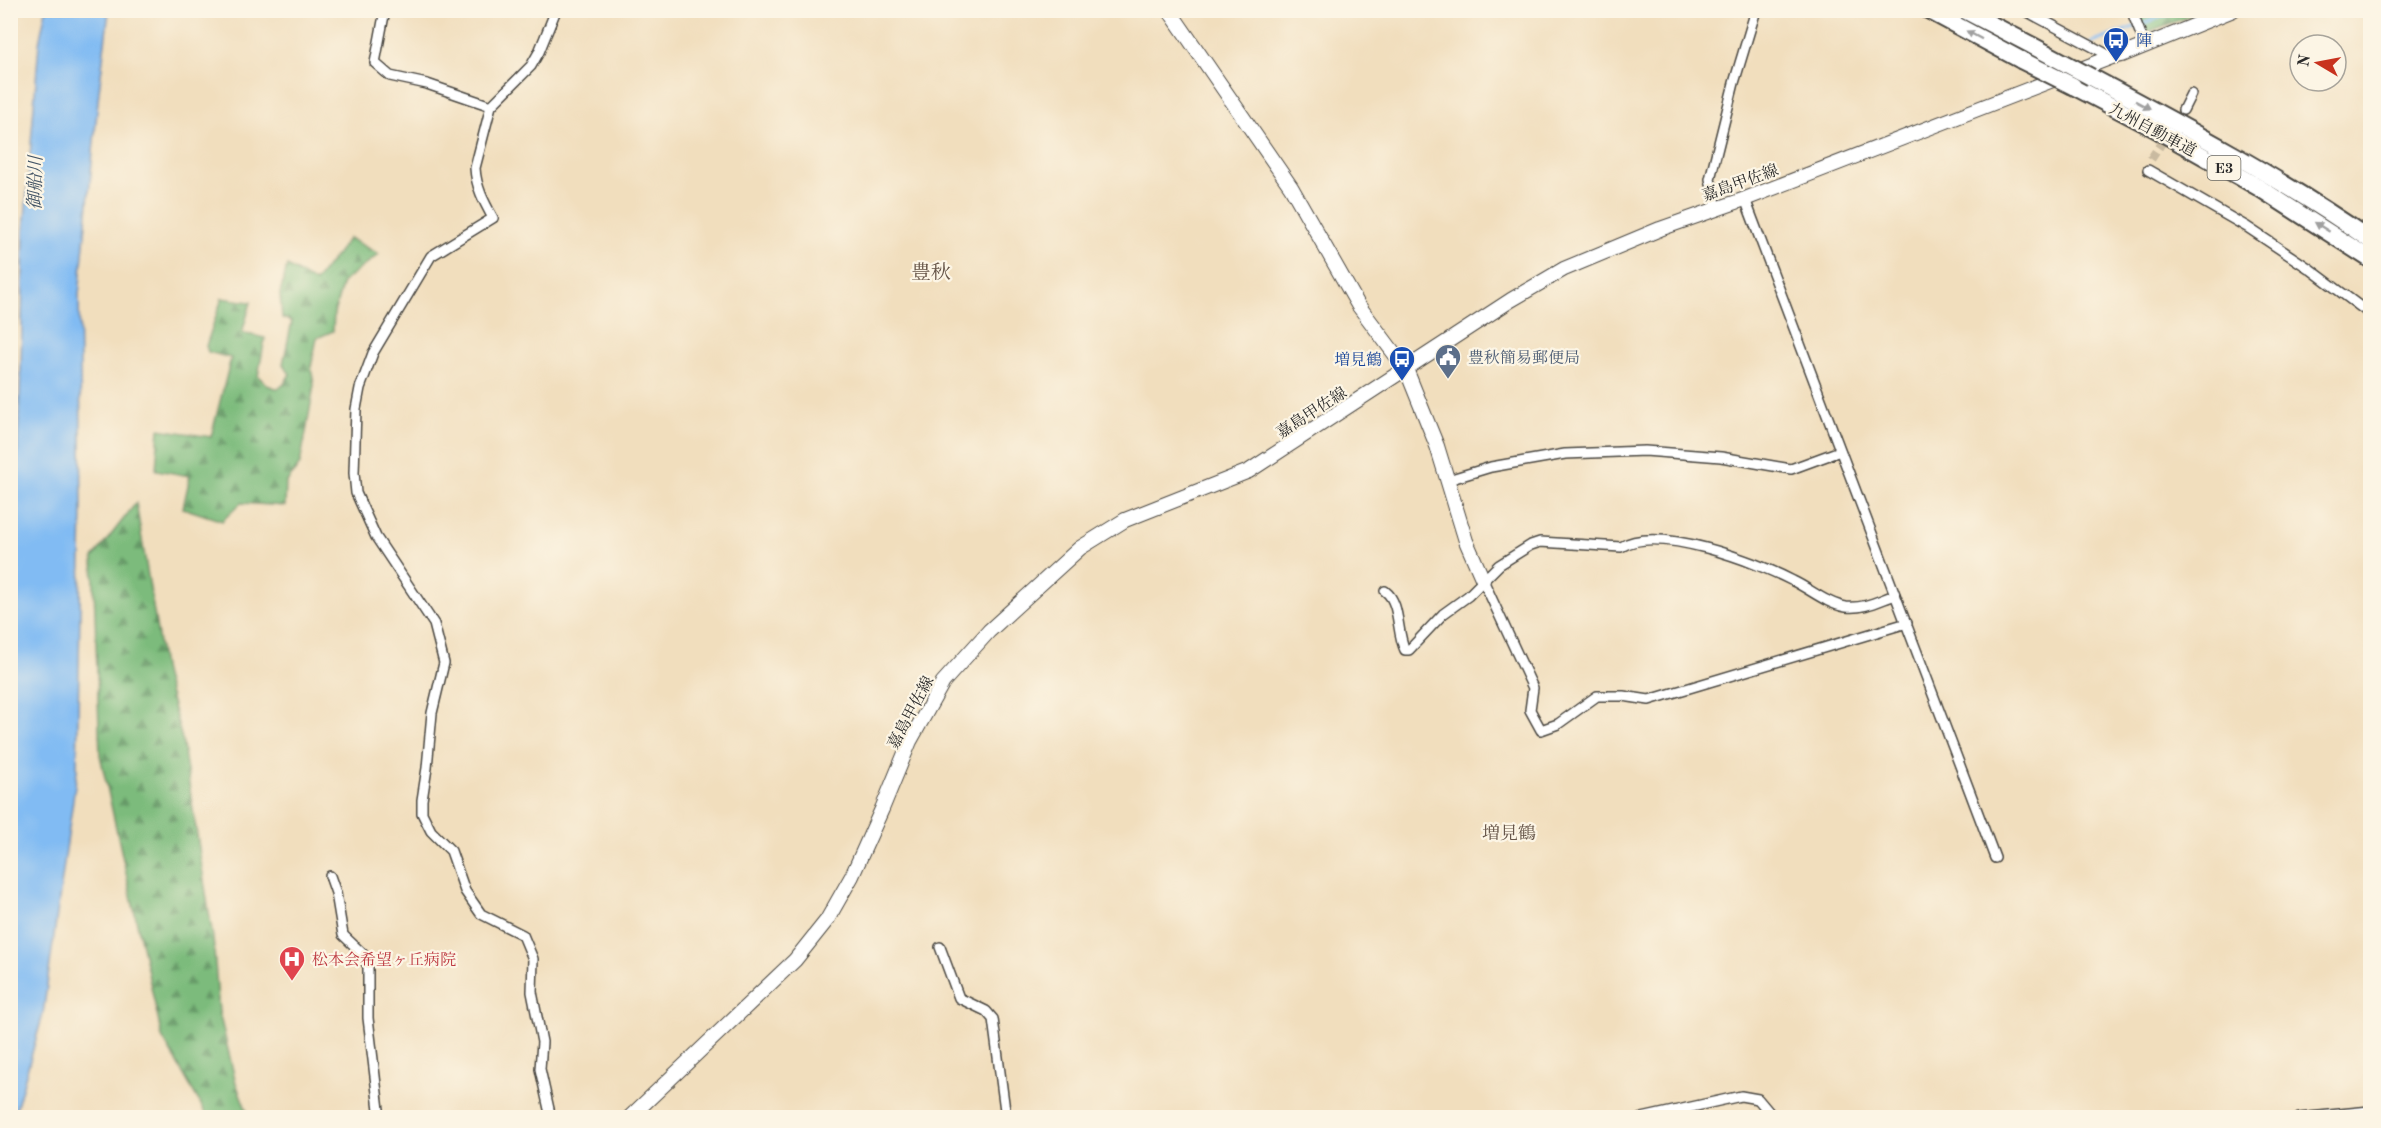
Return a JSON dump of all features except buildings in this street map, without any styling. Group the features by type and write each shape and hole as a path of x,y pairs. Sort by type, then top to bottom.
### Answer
{"highway":[{"name":"九州自動車道","path":"1928,10 2159,131 2258,187 2370,259"},
{"name":"九州自動車道","path":"1964,10 2173,121 2342,220 2370,240"}],"main road":[{"path":"1169,10 1291,187 1358,305 1406,369 1437,446 1466,541 1483,580"},
{"name":"嘉島甲佐線","path":"629,1118 767,988 795,960 827,920 852,876 910,741 943,682 989,631 1080,548 1125,519 1249,471 1511,300 1564,269 1660,229 1745,199 2112,57 2122,56 2144,41 2232,10"}],"street":[{"path":"385,10 375,63 390,76 427,84 491,105"},
{"path":"551,1118 540,1069 542,1042 532,992 533,959 523,935 481,914 465,891 451,851 431,831 422,813 432,713 444,663 434,624 376,537 356,493 354,473 356,409 360,388 373,353 431,256 493,219 482,200 475,168 491,105 531,66 556,10"},
{"path":"1718,208 1710,179 1734,83 1756,10"},
{"path":"2024,10 2112,57"},
{"path":"2135,14 2144,41"},
{"path":"2183,110 2191,94"},
{"path":"2148,170 2247,227 2310,269 2370,314"},
{"path":"1745,199 1995,858"},
{"path":"1448,480 1491,467 1565,454 1645,451 1721,457 1791,469 1840,451"},
{"path":"1385,591 1391,596 1394,604 1405,650 1409,650 1443,614 1468,596 1483,580 1515,554 1540,542 1621,547 1629,542 1678,542 1726,553 1792,580 1831,603 1845,607 1864,607 1895,595"},
{"path":"1483,580 1533,688 1530,710 1541,729 1558,724 1597,696 1623,696 1649,700 1907,623"},
{"path":"330,876 336,893 343,935 363,954 368,967 368,1018 380,1118"},
{"path":"939,946 959,998 986,1011 993,1019 1006,1118"},
{"path":"1642,1118 1741,1096 1758,1099 1774,1118"},
{"path":"2299,1118 2370,1111"}],"green space":[{"path":"2106,11 2203,11 2145,33 2133,14 2115,15"},
{"path":"349,238 379,254 343,282 334,313 333,331 317,338 311,367 314,385 300,464 286,483 285,506 241,503 222,521 183,508 190,476 156,470 159,429 211,437 231,358 208,352 206,346 222,298 251,302 242,333 265,338 258,376 267,385 278,389 290,374 283,364 292,321 282,318 280,294 287,266 315,282"},
{"path":"136,503 164,673 182,739 213,938 219,1012 236,1083 249,1117 208,1117 162,1037 100,755 93,558"}],"water":[{"name":"御船川","path":"46,10 109,11 79,295 82,506 77,771 43,1014 14,1117 11,1118 10,638 24,231 39,43"}],"waterway":[{"path":"2092,43 2155,19 2158,10"},
{"path":"2156,19 2180,10"},
{"path":"2077,48 2086,45"}],"tunnel":[{"path":"2151,159 2183,110"}],"place":[{"name":"陣","path":"2116,63"},
{"name":"豊秋簡易郵便局","path":"1448,380"},
{"name":"増見鶴","path":"1402,382"},
{"name":"松本会希望ヶ丘病院","path":"292,982"}],"district":[{"name":"豊秋","path":"931,272"},
{"name":"増見鶴","path":"1509,833"}]}
